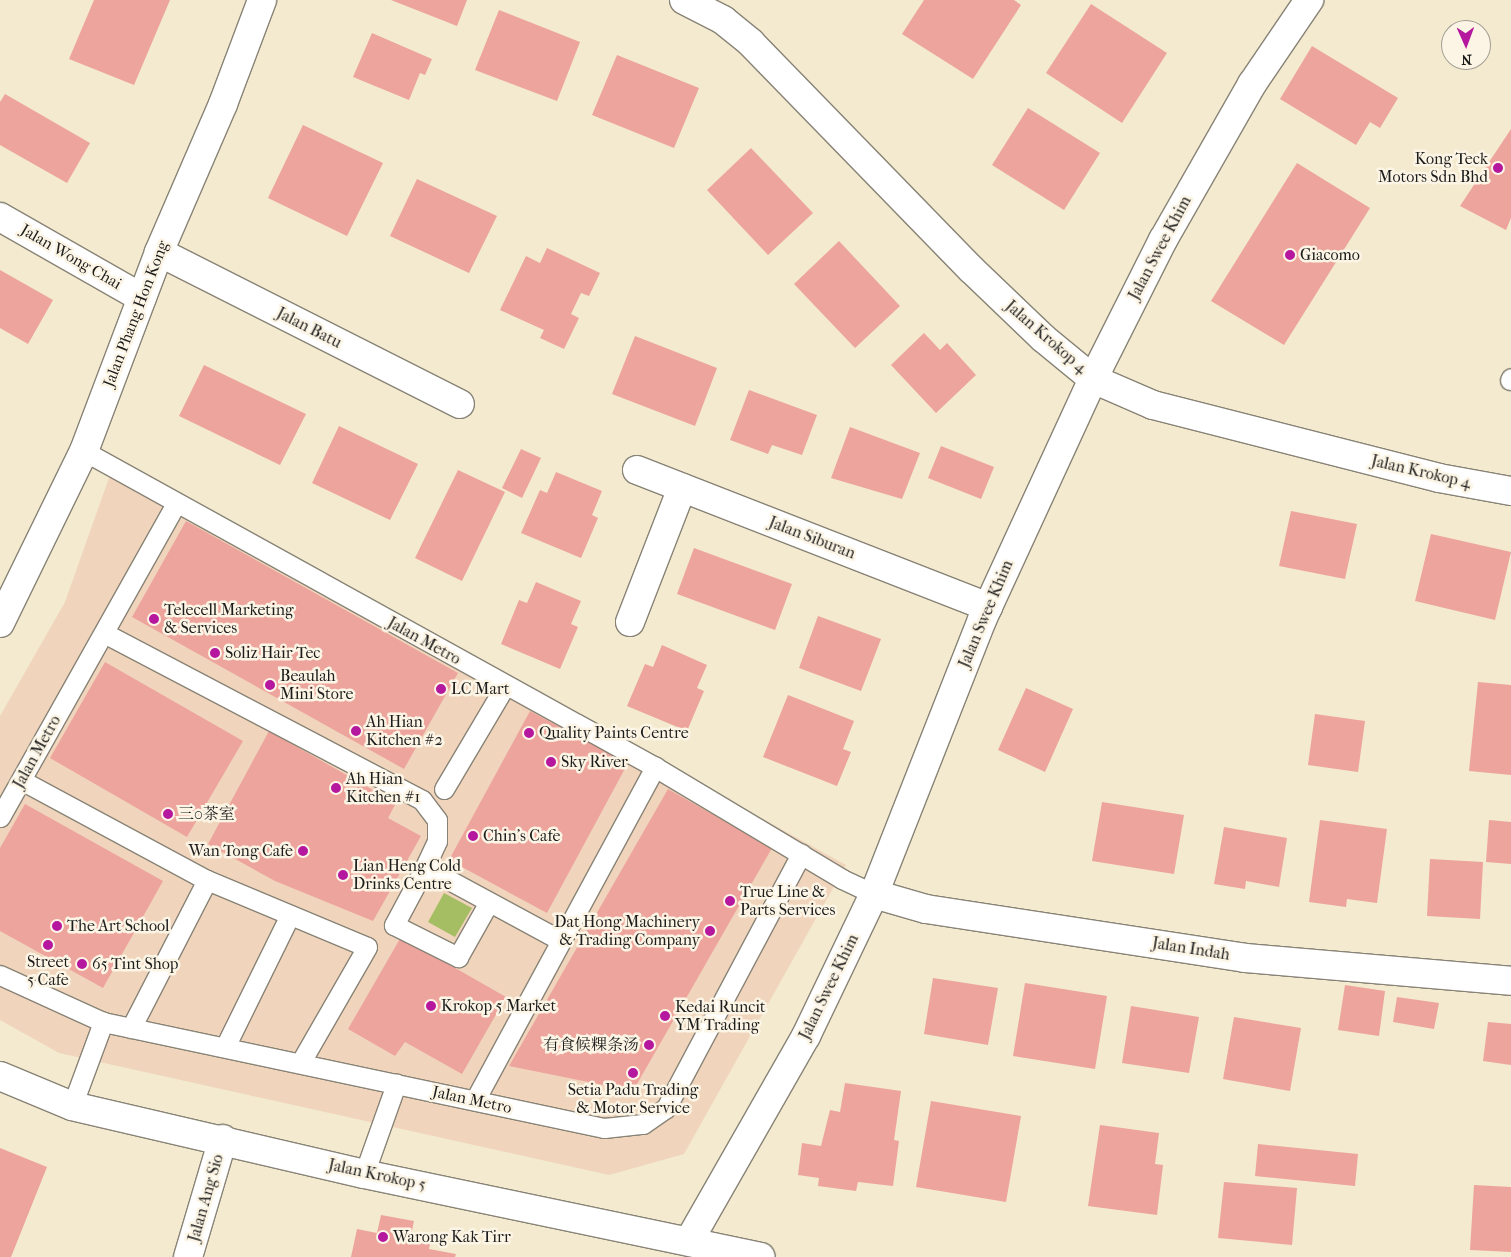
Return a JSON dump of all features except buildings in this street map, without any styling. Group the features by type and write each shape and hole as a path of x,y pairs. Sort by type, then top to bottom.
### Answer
{"street":[{"name":"Jalan Phang Hon Kong","path":"0,623 7,589 84,451 159,252 223,104 262,0"},
{"name":"Jalan Krokop 4","path":"684,0 727,10 751,43 978,276 1043,338 1093,379 1152,405 1439,478 1511,491"},
{"name":"Jalan Swee Khim","path":"689,1241 806,1036 874,894 988,607 1093,379 1163,240 1212,150 1252,84 1309,0"},
{"name":"Jalan Wong Chai","path":"0,217 142,298"},
{"name":"Jalan Batu","path":"159,252 460,404"},
{"name":"Jalan Siburan","path":"636,470 988,607"},
{"path":"630,622 682,488"},
{"name":"Jalan Indah","path":"874,894 926,909 1245,958 1511,982"},
{"name":"Jalan Krokop 5","path":"0,1076 77,1094 223,1139 368,1162 760,1257"},
{"name":"Jalan Ang Sio","path":"188,1257 223,1139"}],"lane":[{"name":"Jalan Metro","path":"84,451 505,686 655,767 801,854 874,894"},
{"name":"Jalan Metro","path":"0,817 176,503"},
{"path":"104,633 422,800 437,820 437,841 394,924 458,957 489,902"},
{"path":"444,789 505,686"},
{"path":"475,1100 655,767"},
{"path":"20,780 207,880 367,947 301,1062"},
{"name":"Jalan Metro","path":"0,975 104,1022 301,1062 604,1128 643,1124 666,1108 801,854"},
{"path":"424,867 560,940"},
{"path":"131,1028 207,880"},
{"path":"224,1047 290,916"},
{"path":"77,1094 104,1022"},
{"path":"368,1162 396,1084"}],"shaded area":[{"path":"115,461 846,865 684,1154 609,1175 59,1053 0,1020 0,716 65,602"}],"green space":[{"path":"444,893 472,908 455,937 428,922"}],"place":[{"name":"Kong Teck Motors Sdn Bhd","path":"1498,168"},
{"name":"Giacomo","path":"1290,255"},
{"name":"Telecell Marketing & Services","path":"154,619"},
{"name":"Soliz Hair Tec","path":"215,653"},
{"name":"Beaulah Mini Store","path":"270,685"},
{"name":"LC Mart","path":"441,689"},
{"name":"Ah Hian Kitchen #2","path":"356,731"},
{"name":"Quality Paints Centre","path":"529,733"},
{"name":"Sky River","path":"551,762"},
{"name":"Ah Hian Kitchen #1","path":"336,788"},
{"name":"三0茶室","path":"168,814"},
{"name":"Chin's Cafe","path":"473,836"},
{"name":"Wan Tong Cafe","path":"303,851"},
{"name":"Lian Heng Cold Drinks Centre","path":"343,875"},
{"name":"True Line & Parts Services","path":"730,901"},
{"name":"The Art School","path":"57,926"},
{"name":"Dat Hong Machinery & Trading Company","path":"710,931"},
{"name":"Street 5 Cafe","path":"48,945"},
{"name":"65 Tint Shop","path":"82,964"},
{"name":"Krokop 5 Market","path":"431,1006"},
{"name":"Kedai Runcit YM Trading","path":"665,1016"},
{"name":"有食候粿条汤","path":"649,1045"},
{"name":"Setia Padu Trading & Motor Service","path":"633,1073"},
{"name":"Warong Kak Tirr","path":"383,1237"}]}
